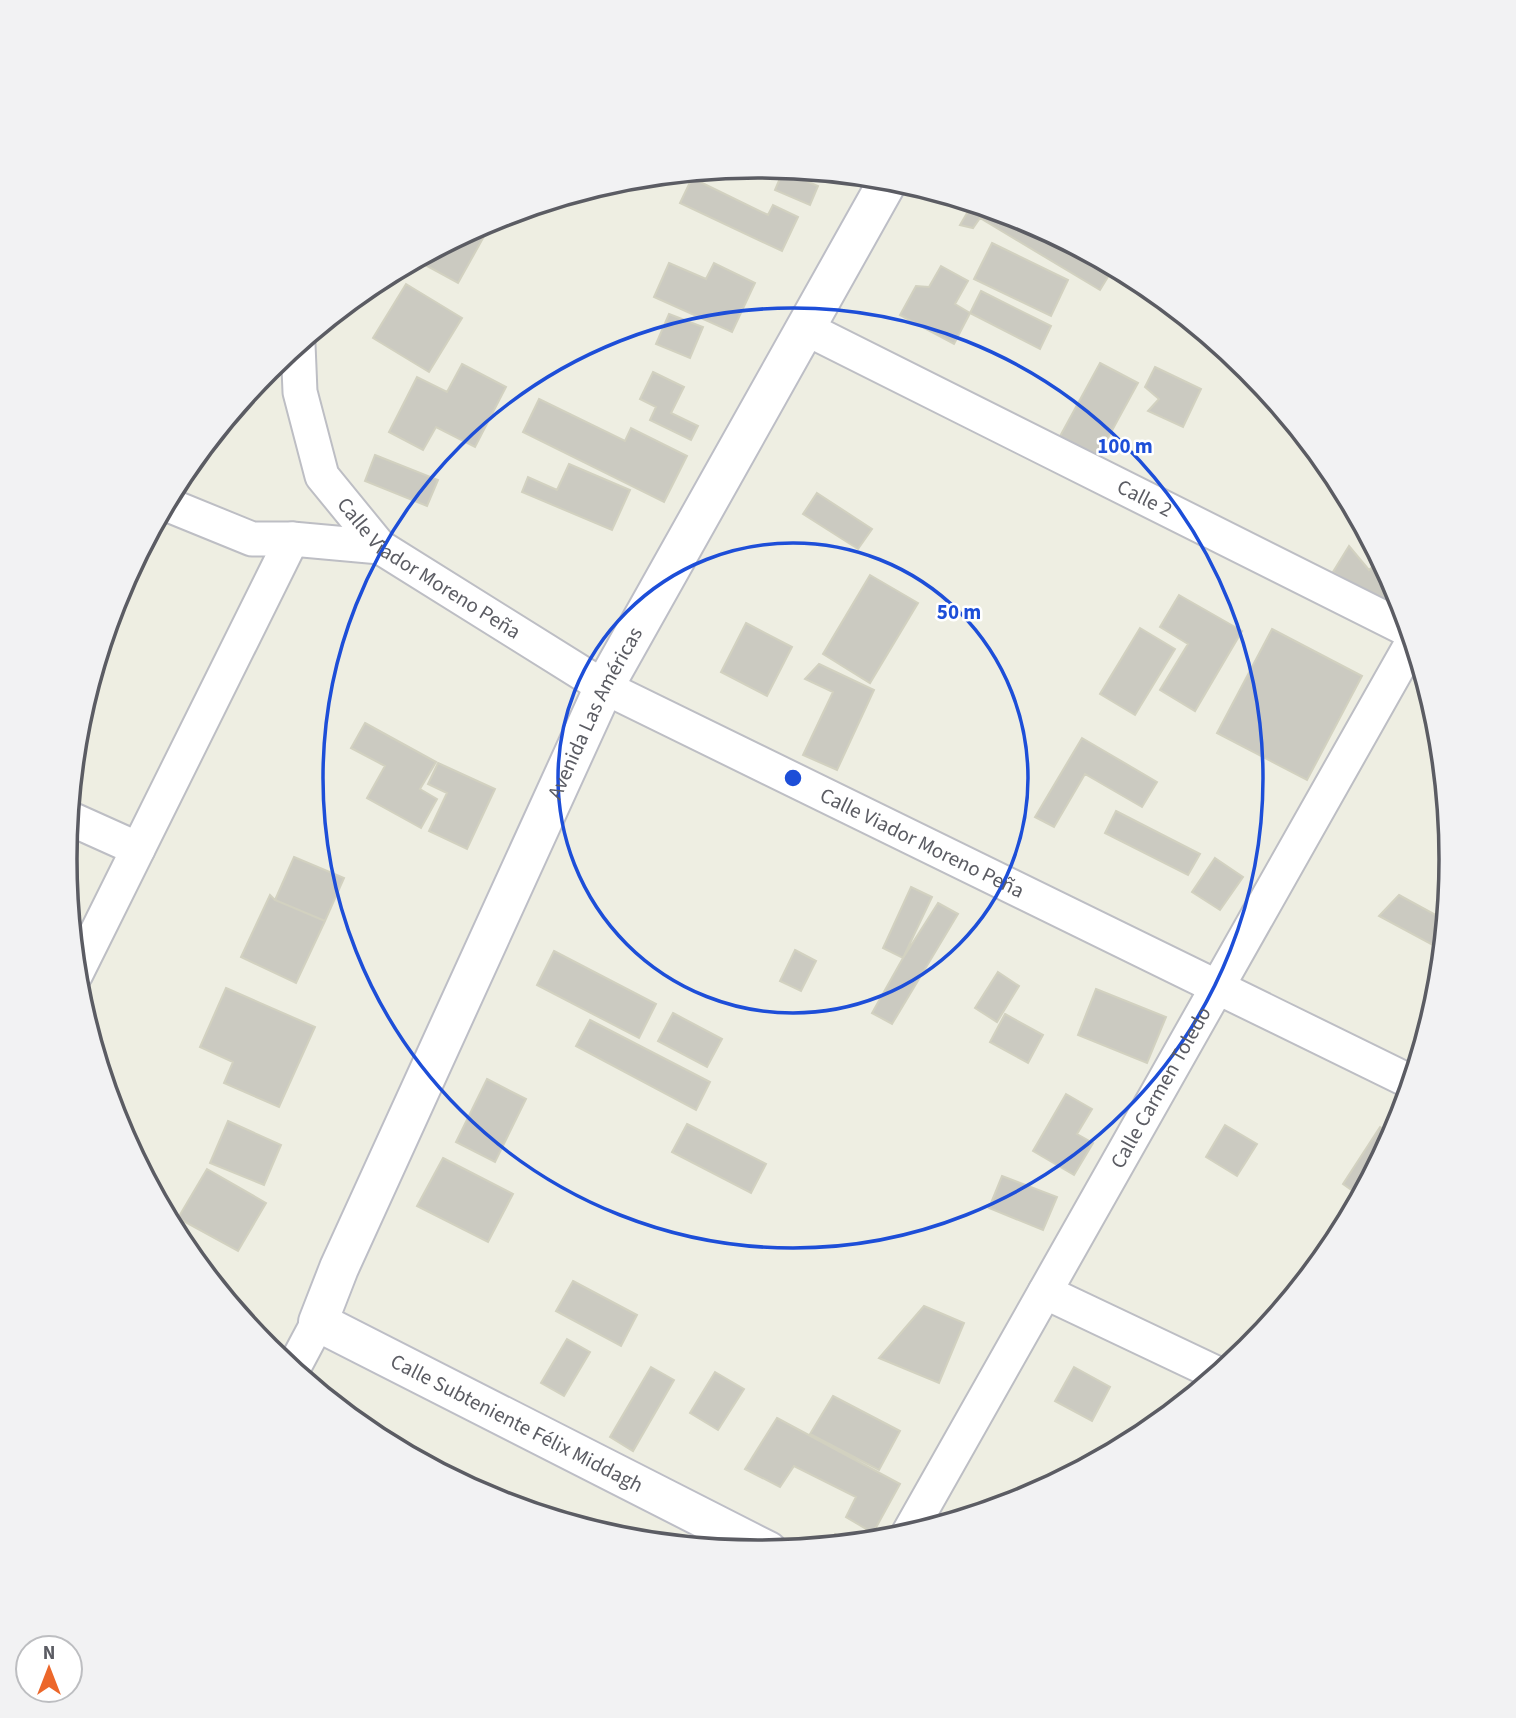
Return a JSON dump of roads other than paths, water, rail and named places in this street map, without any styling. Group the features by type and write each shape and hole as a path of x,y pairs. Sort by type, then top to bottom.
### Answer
{"main road":[{"name":"Avenida Las Américas","path":"317,1322 339,1268 604,687 883,190"},
{"name":"Calle Subteniente Félix Middagh","path":"317,1322 746,1540"}],"street":[{"name":"Calle 2","path":"805,328 1397,625"},
{"name":"Calle Viador Moreno Peña","path":"299,357 300,392 322,475 380,547 604,687 1403,1078"},
{"path":"175,508 252,539 292,539 380,547"},
{"path":"84,957 292,539"},
{"name":"Calle Carmen Toledo","path":"915,1521 1407,652"},
{"path":"78,822 138,849"},
{"path":"1045,1292 1209,1370"},
{"path":"297,1360 317,1322"}]}
